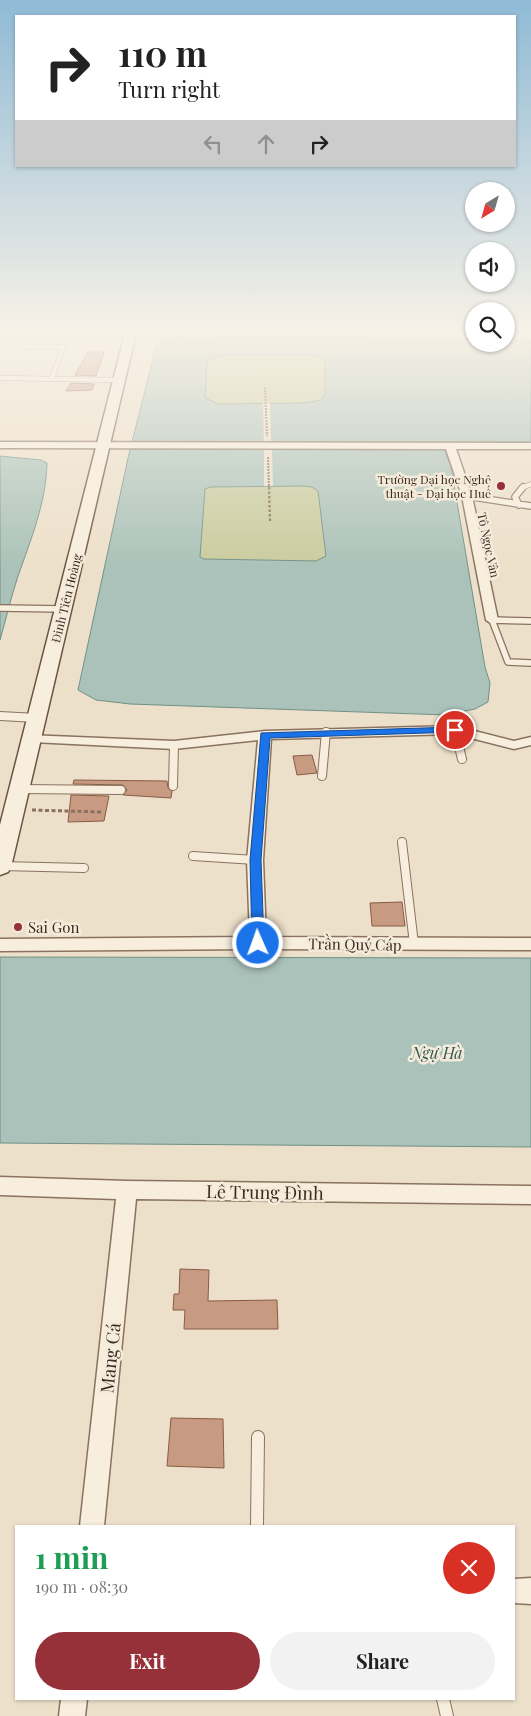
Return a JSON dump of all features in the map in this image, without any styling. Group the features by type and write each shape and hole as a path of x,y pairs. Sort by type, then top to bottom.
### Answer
{"main road":[{"name":"Đinh Tiên Hoàng","path":"0,866 11,810 19,789 32,738 113,409"}],"street":[{"path":"0,445 531,446"},
{"name":"Tô Ngọc Vân","path":"450,446 467,496 492,620"},
{"path":"32,738 174,745 265,735 455,730 514,745 531,741"},
{"path":"258,943 255,860 265,735"},
{"name":"Trần Quý Cáp","path":"0,945 258,943 531,944"},
{"name":"Lê Trung Đình","path":"0,1186 127,1190 531,1195"},
{"name":"Mang Cá","path":"92,1525 127,1190"},
{"path":"515,1591 531,1591"},
{"path":"72,1716 74,1700"}],"lane":[{"path":"518,505 515,497 518,492 527,484 531,484"},
{"path":"467,496 531,506"},
{"path":"0,608 64,609"},
{"path":"531,621 492,620 508,662 531,663"},
{"path":"0,716 37,718"},
{"path":"455,730 462,759"},
{"path":"322,776 326,732"},
{"path":"173,786 174,745"},
{"path":"19,789 121,790"},
{"path":"402,842 414,944"},
{"path":"193,856 255,860"},
{"path":"0,866 84,868"},
{"path":"257,1525 258,1437"},
{"path":"443,1700 447,1716"}],"path":[{"path":"266,409 267,440"},
{"path":"268,458 270,521"},
{"path":"11,810 101,812"}],"green space":[{"path":"304,486 318,490 326,557 316,561 204,559 200,557 205,489 210,487"}],"water":[{"path":"140,409 531,409 531,442 132,442"},
{"path":"130,449 444,449 451,467 485,667 490,683 488,702 475,709 446,715 130,704 96,700 78,690","holes":["210,487 312,487 318,491 326,556 316,561 204,559 200,557 205,489"]},
{"path":"0,456 41,460 47,463 41,507 15,584 0,640"},
{"name":"Ngự Hà","path":"0,957 531,958 531,1147 0,1143"}],"pier":[{"path":"263,409 270,409 271,444 264,444"},
{"path":"264,447 272,447 273,486 264,486"}],"building":[{"path":"312,755 317,773 297,775 293,756"},
{"path":"74,780 167,781 168,788 172,791 171,798 123,795 127,790 123,785 73,784"},
{"path":"71,795 109,796 104,821 68,822"},
{"path":"402,902 405,926 372,926 370,903"},
{"path":"180,1269 209,1270 208,1301 277,1300 278,1329 184,1329 185,1310 173,1310 174,1294 179,1294"},
{"path":"171,1418 223,1419 224,1468 167,1466"}],"place":[{"name":"Trường Đại học Nghệ thuật - Đại học Huế","path":"501,486"},
{"name":"Sai Gon","path":"18,927"}],"route":[{"path":"258,943 255,860 265,735 455,730"}]}
